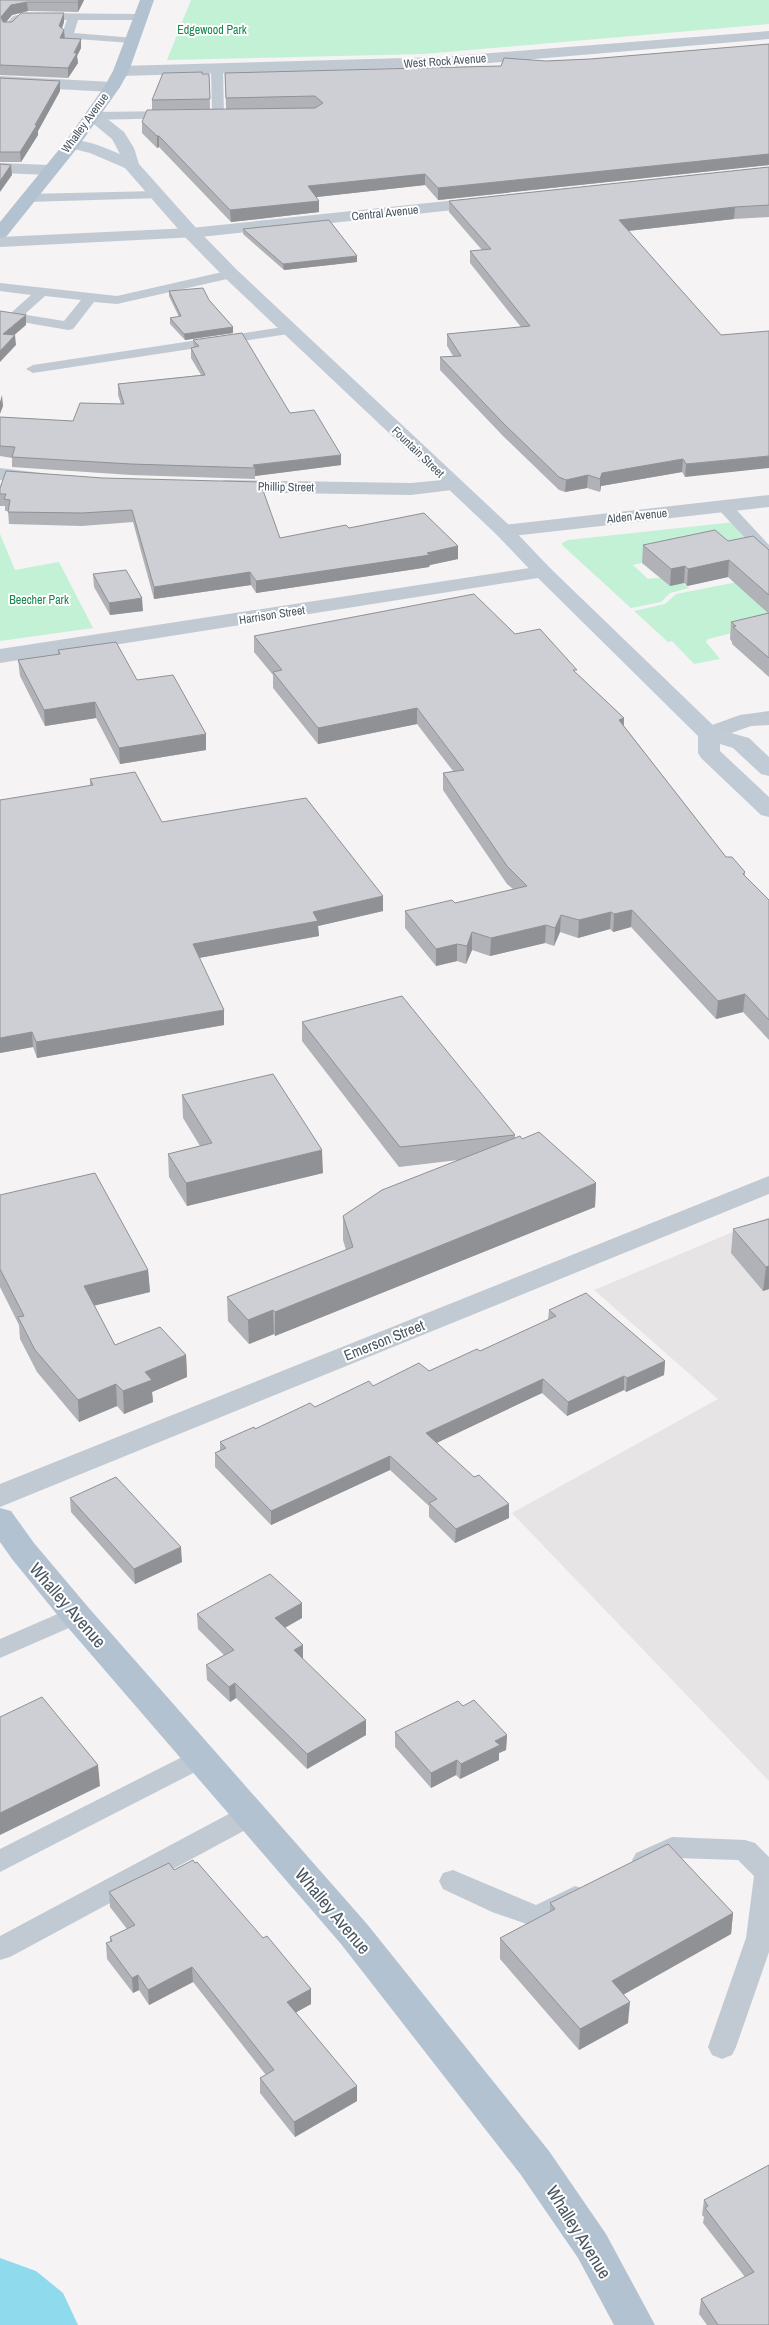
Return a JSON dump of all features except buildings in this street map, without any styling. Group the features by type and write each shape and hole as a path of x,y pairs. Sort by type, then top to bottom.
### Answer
{"main road":[{"name":"Whalley Avenue","path":"0,232 72,144 112,87 121,71 142,6"},
{"name":"Fountain Street","path":"92,116 109,124 119,134 128,153 131,165"},
{"name":"Fountain Street","path":"72,144 96,150 131,165 191,234 231,274 504,531 543,572 709,734 741,743 769,769"},
{"path":"709,734 709,753 769,810"},
{"name":"Whalley Avenue","path":"0,1519 26,1556 76,1615 354,1934 535,2163 592,2246 635,2325"}],"street":[{"name":"West Rock Avenue","path":"121,71 442,62 769,34"},
{"path":"0,81 112,87"},
{"path":"0,168 49,170"},
{"name":"Central Avenue","path":"0,242 191,234 502,200"},
{"path":"0,474 59,480"},
{"name":"Phillip Street","path":"206,485 411,489 453,485"},
{"name":"Alden Avenue","path":"504,531 769,501"},
{"name":"Harrison Street","path":"0,656 543,572"},
{"path":"709,734 748,720 769,718"},
{"name":"Emerson Street","path":"0,1496 769,1184"}],"lane":[{"path":"9,28 20,17 74,16 142,6"},
{"path":"74,16 67,36 131,40"},
{"path":"216,69 218,114"},
{"path":"92,116 189,114"},
{"path":"27,198 157,195"},
{"path":"0,287 117,300 231,274"},
{"path":"42,292 18,312 21,318 68,326 90,297"},
{"path":"33,369 290,330"},
{"path":"724,506 769,554"},
{"path":"0,1649 76,1615"},
{"path":"0,1861 200,1758"},
{"path":"0,1949 250,1815"},
{"path":"622,1873 672,1847 745,1850 768,1873 760,1938 722,2046"},
{"path":"453,1881 502,1904 538,1917 596,1886"}],"shaded area":[{"path":"769,1217 769,1781 512,1513 718,1399 594,1290"}],"green space":[{"name":"Edgewood Park","path":"191,0 769,0 769,24 424,54 167,60"},
{"path":"735,522 759,549 714,547 633,565 648,579 670,579 680,582 689,588 670,593 661,602 631,608 562,545 562,543 568,540"},
{"name":"Beecher Park","path":"0,534 15,570 59,562 93,628 0,641"},
{"path":"763,577 769,614 748,629 708,639 706,642 720,659 694,664 672,641 668,642 634,611 665,604 676,594"}],"waterway":[{"path":"0,2302 27,2325"}]}
